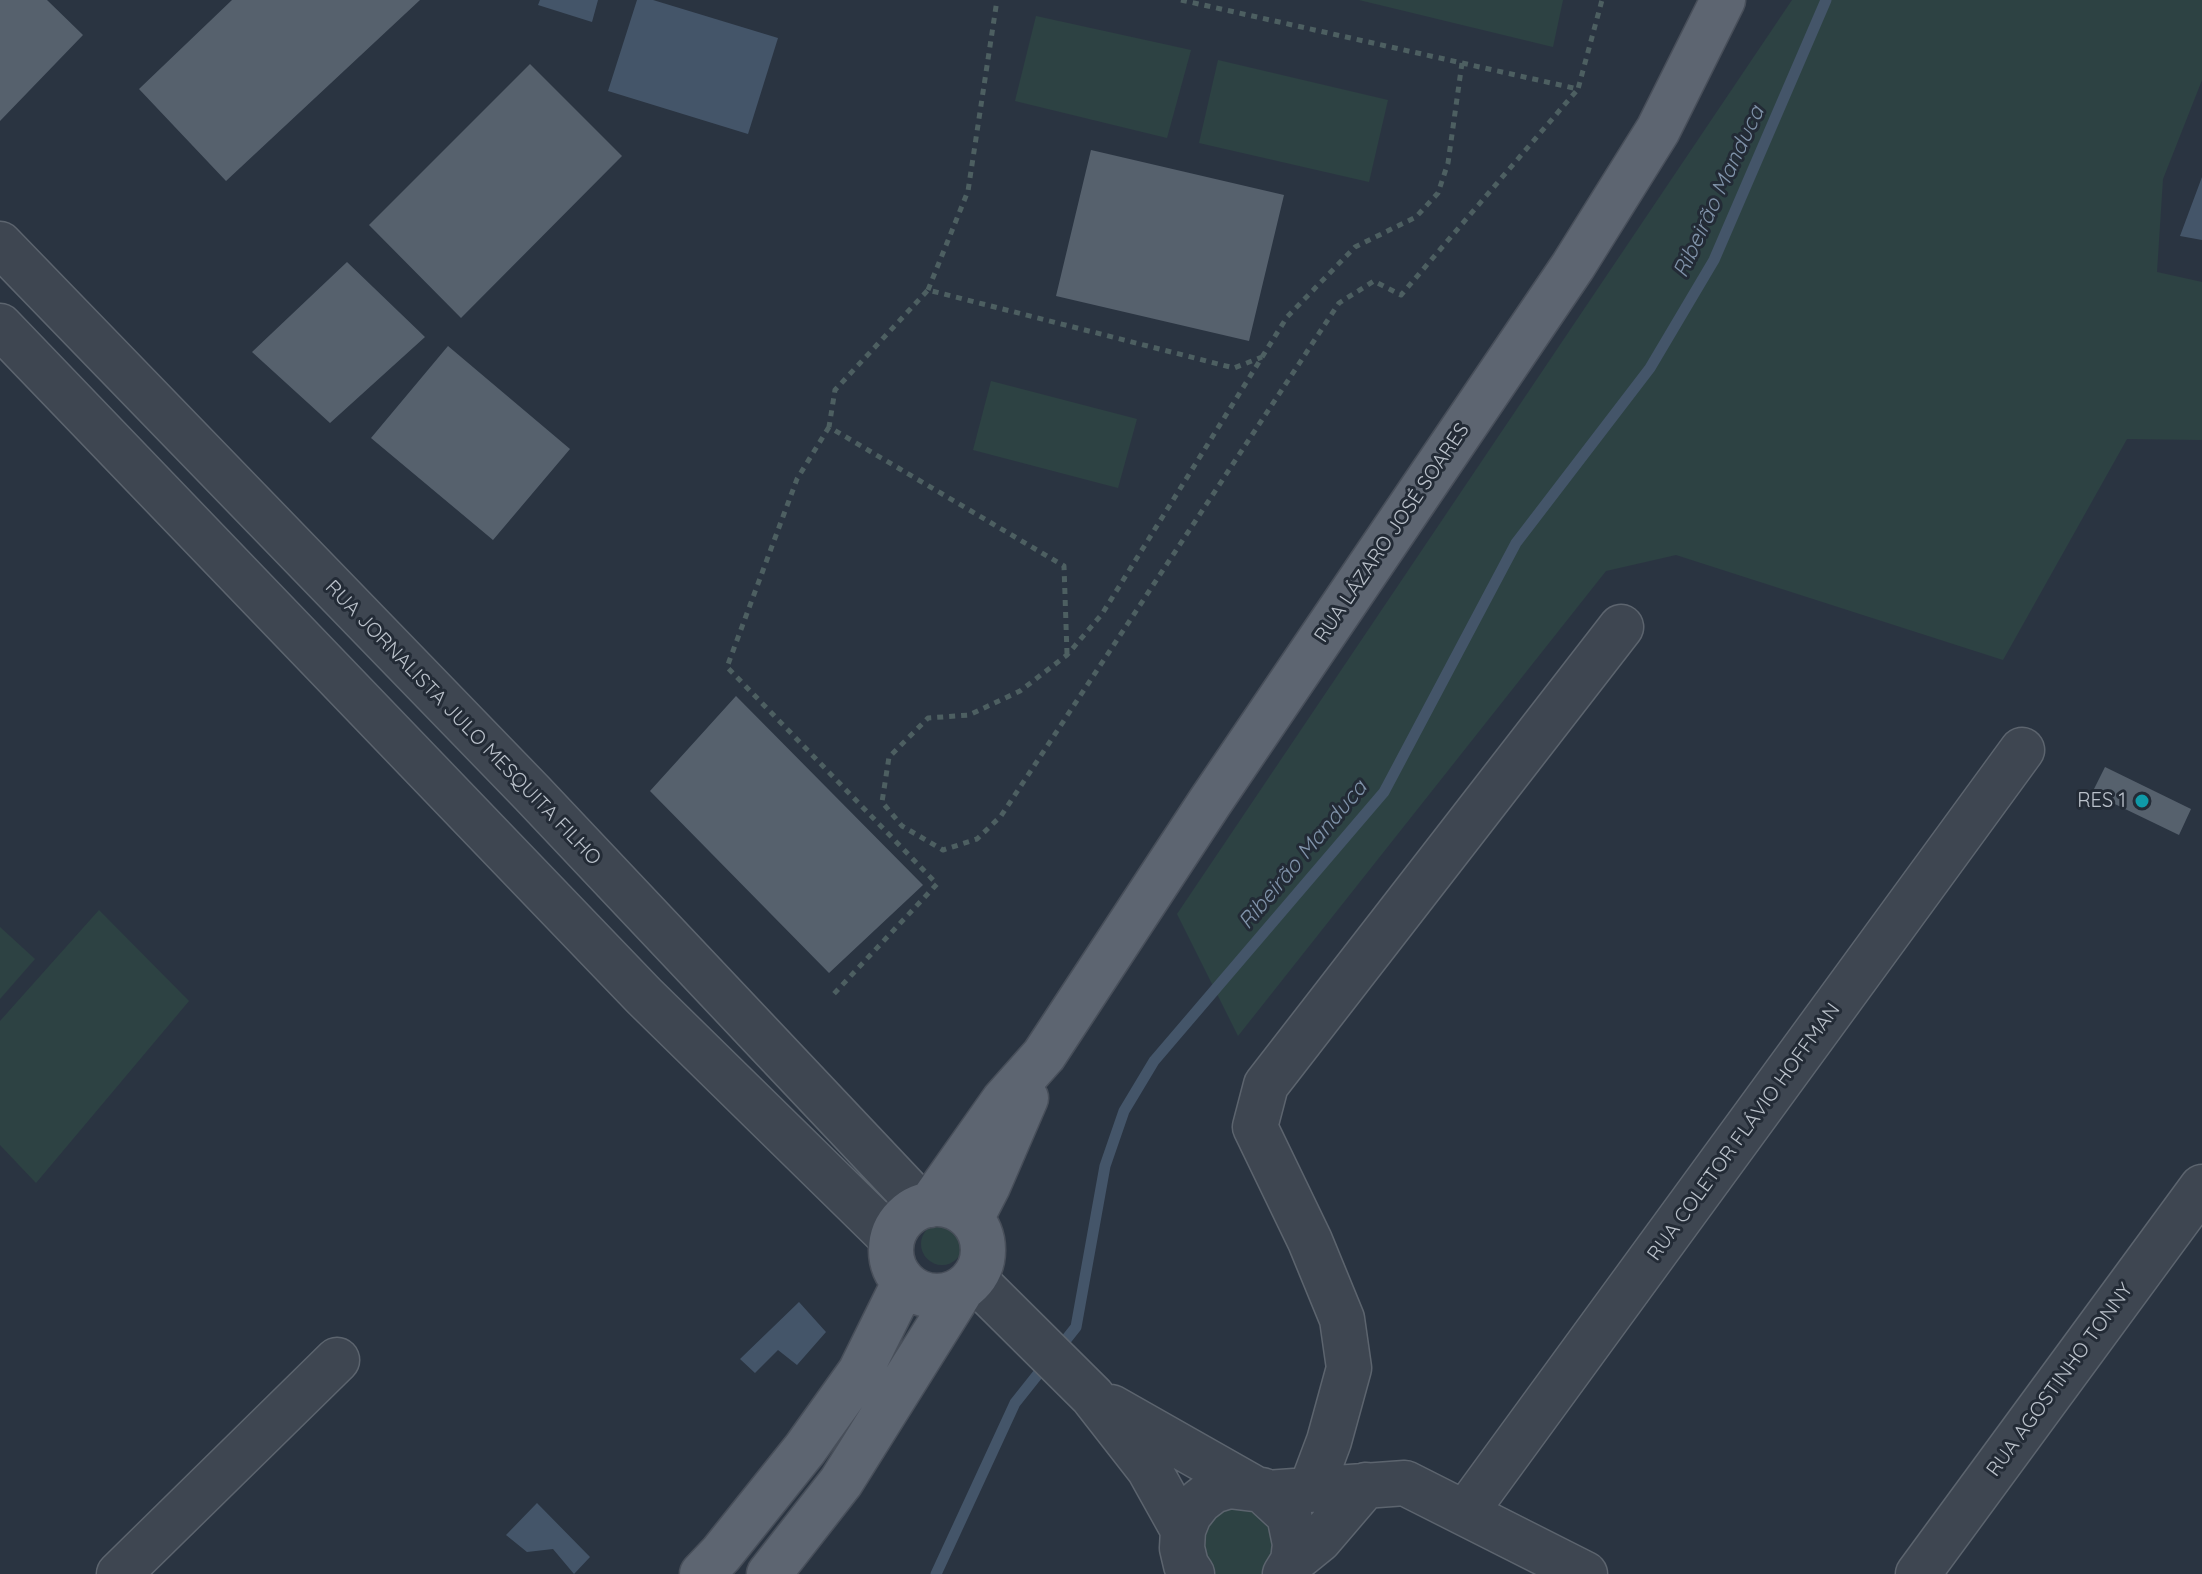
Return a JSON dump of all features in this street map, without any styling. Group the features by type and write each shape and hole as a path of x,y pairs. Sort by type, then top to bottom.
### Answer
{"main road":[{"name":"RUA LÁZARO JOSÉ SOARES","path":"926,1206 1004,1100 1044,1055 1210,802 1573,266 1658,130 1723,0"},
{"name":"RUA LÁZARO JOSÉ SOARES","path":"972,1217 1044,1055"},
{"path":"769,1574 841,1482 981,1266 984,1251 982,1236 972,1217 951,1206 926,1206 909,1213 892,1239 891,1255 895,1270 904,1283 917,1292 932,1296 948,1295 968,1284"},
{"path":"702,1574 805,1449 860,1372 904,1283"}],"street":[{"name":"RUA JORNALISTA JULO MESQUITA FILHO","path":"0,244 532,793 926,1206"},
{"path":"37,283 2,338 71,400 644,996 892,1239"},
{"path":"71,400 109,357"},
{"path":"272,609 314,568"},
{"path":"1311,1489 1329,1441 1349,1368 1342,1319 1310,1241 1255,1127 1266,1085 1621,627"},
{"name":"RUA COLETOR FLÁVIO HOFFMAN","path":"1465,1513 2022,750"},
{"name":"RUA AGOSTINHO TONNY","path":"1918,1574 2202,1187"},
{"path":"968,1284 1037,1342 1087,1391 1149,1469 1183,1530"},
{"path":"119,1574 337,1360"},
{"path":"1087,1391 1260,1490 1289,1515 1295,1544 1289,1568"},
{"path":"1192,1574 1182,1548 1183,1530 1189,1515 1213,1491 1229,1486 1260,1490 1405,1483 1585,1574"},
{"path":"1289,1568 1319,1540 1366,1485"}],"path":[{"path":"830,998 937,884 727,667 797,479 829,427 835,390 928,290 968,191 997,0"},
{"path":"1181,0 1578,89"},
{"path":"1462,63 1448,163 1438,193 1416,217 1355,247 1287,317 1102,614 1067,655 1020,691 969,715 928,718 889,757 882,802 902,826 943,850 977,839 1001,816 1339,303 1374,281 1401,295 1578,89 1602,0"},
{"path":"928,290 1234,368 1262,357"},
{"path":"829,427 1064,566 1067,655"}],"green space":[{"path":"1359,0 1563,0 1553,47"},
{"path":"1792,0 2202,0 2202,80 2163,179 2157,272 2202,282 2202,440 2127,439 2003,660 1676,555 1606,571 1238,1036 1177,914"},
{"path":"1036,16 1191,50 1167,138 1015,101"},
{"path":"1218,60 1388,100 1369,182 1199,143"},
{"path":"991,381 1137,419 1118,488 973,450"},
{"path":"99,910 189,1001 36,1183 0,1145 0,1021"},
{"path":"0,927 35,959 0,999"},
{"path":"942,1223 957,1229 963,1244 957,1259 942,1265 927,1259 921,1244 927,1229"},
{"path":"1219,1500 1275,1512 1277,1574 1200,1574 1191,1535"}],"water":[{"path":"540,0 598,0 592,22 538,5"},
{"path":"637,0 653,0 778,38 748,134 608,91"},
{"path":"2202,177 2202,240 2180,236"},
{"path":"799,1302 826,1332 797,1365 778,1350 755,1373 740,1359"},
{"path":"537,1503 590,1557 574,1574 553,1549 527,1552 506,1535"}],"building":[{"path":"0,0 47,0 83,35 0,121"},
{"path":"232,0 420,0 226,181 139,89"},
{"path":"530,64 622,156 461,318 369,225"},
{"path":"1091,150 1284,195 1249,341 1056,296"},
{"path":"347,262 425,337 330,423 252,352"},
{"path":"448,346 570,449 493,540 371,438"},
{"path":"736,696 923,885 829,973 650,791"},
{"name":"RES 1","path":"2105,767 2191,809 2179,835 2092,793"}],"waterway":[{"name":"Ribeirão Manduca","path":"1057,1351 1076,1327 1105,1166 1124,1111 1154,1061 1384,792 1516,543 1650,368 1714,260 1826,0"},
{"name":"Ribeirão Manduca","path":"936,1574 1015,1403 1046,1364"}],"place":[{"name":"RES 1","path":"2142,801"}]}
